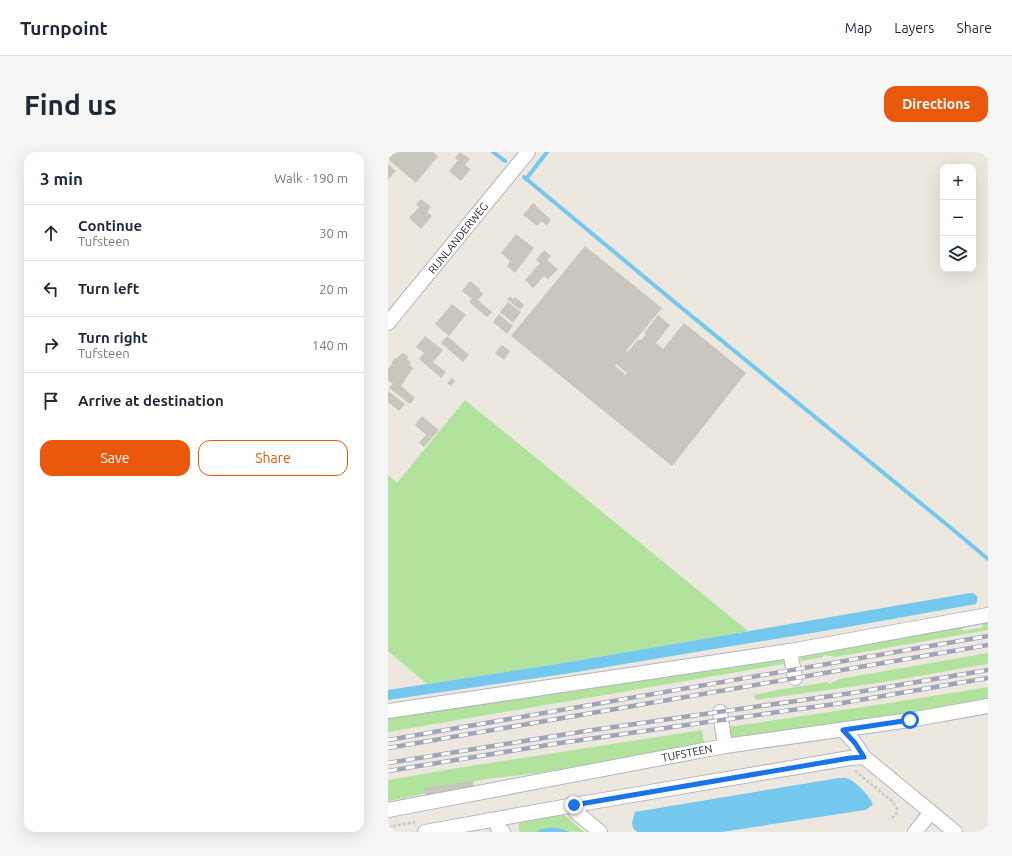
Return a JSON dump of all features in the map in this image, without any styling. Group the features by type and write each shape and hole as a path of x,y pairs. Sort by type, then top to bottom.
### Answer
{"street":[{"name":"RIJNLANDERWEG","path":"388,323 528,152"},
{"path":"388,711 790,651 988,615"},
{"path":"790,651 795,678"},
{"name":"TUFSTEEN","path":"388,810 725,746 910,720 988,706"},
{"path":"720,712 725,746"},
{"path":"843,730 855,743 857,757 931,812 955,832"},
{"path":"425,832 857,757"},
{"path":"574,805 576,812 600,832"},
{"path":"914,832 931,812"},
{"path":"496,819 498,828 503,832"}],"path":[{"path":"857,757 852,769 893,802 897,808 896,814 891,819"}],"green space":[{"path":"465,400 748,631 551,665 427,684 388,651 388,475 397,483"},
{"path":"988,618 988,630 835,657 824,655 823,657 801,661 799,653 962,623 963,631 983,627 982,619"},
{"path":"988,653 988,664 878,683 755,700 754,695 828,682 829,684 839,679"},
{"path":"783,656 784,664 388,732 388,715"},
{"path":"988,687 988,700 730,741 728,727"},
{"path":"702,730 704,742 718,740 718,742 538,773 485,779 388,801 388,780"},
{"path":"563,814 584,832 538,830 539,832 519,831 519,824 521,821"}],"water":[{"path":"970,593 977,596 976,604 571,673 388,700 388,690 551,665"},
{"path":"839,778 850,779 865,793 873,804 865,810 722,832 637,832 633,828 632,822 635,812"},
{"path":"553,827 570,832 539,832 537,830"}],"building":[{"path":"388,152 433,152 438,156 416,183 388,159"},
{"path":"460,152 470,159 465,165 471,169 461,181 449,171 458,160 455,158"},
{"path":"388,164 396,171 388,180"},
{"path":"421,199 431,207 427,212 432,216 421,229 409,218 419,207 416,204"},
{"path":"533,203 551,220 547,226 542,221 537,226 523,215"},
{"path":"516,234 534,248 515,273 507,266 510,261 501,253"},
{"path":"585,246 662,308 626,351 628,352 638,339 641,340 646,334 644,333 658,315 670,325 656,343 663,349 684,323 746,373 672,466 511,336","holes":["616,364 627,373 626,375 615,366"]},
{"path":"544,250 551,256 547,260 558,269 548,279 544,276 533,288 525,280 540,263 536,260"},
{"path":"470,281 480,289 479,290 483,294 478,300 492,312 487,317 469,302 472,299 462,291"},
{"path":"510,296 513,299 515,297 524,305 520,310 507,299"},
{"path":"508,302 521,312 513,323 500,312"},
{"path":"452,304 466,315 449,336 435,324"},
{"path":"499,314 513,326 507,334 493,322"},
{"path":"425,336 443,350 433,362 446,372 441,378 419,359 424,353 416,347"},
{"path":"447,336 469,355 463,362 441,343"},
{"path":"502,345 510,351 504,360 495,353"},
{"path":"403,353 408,356 407,359 411,362 409,364 413,368 401,386 415,398 410,404 389,388 393,384 388,380 388,369 395,358 396,359"},
{"path":"452,378 455,381 451,386 447,383"},
{"path":"388,391 405,404 399,411 388,402"},
{"path":"422,416 439,430 424,447 419,443 426,435 415,425"},
{"path":"473,781 475,791 426,799 424,788"}],"waterway":[{"path":"493,152 505,161"},
{"path":"526,179 547,152"},
{"path":"524,177 988,559"}],"railway":[{"path":"388,740 988,636"},
{"path":"388,748 988,645"},
{"path":"388,763 586,731 852,693 988,670"},
{"path":"388,771 560,743 842,703 988,678"}],"route":[{"path":"574,805 850,758 864,757 855,743 843,730 910,720"}]}
